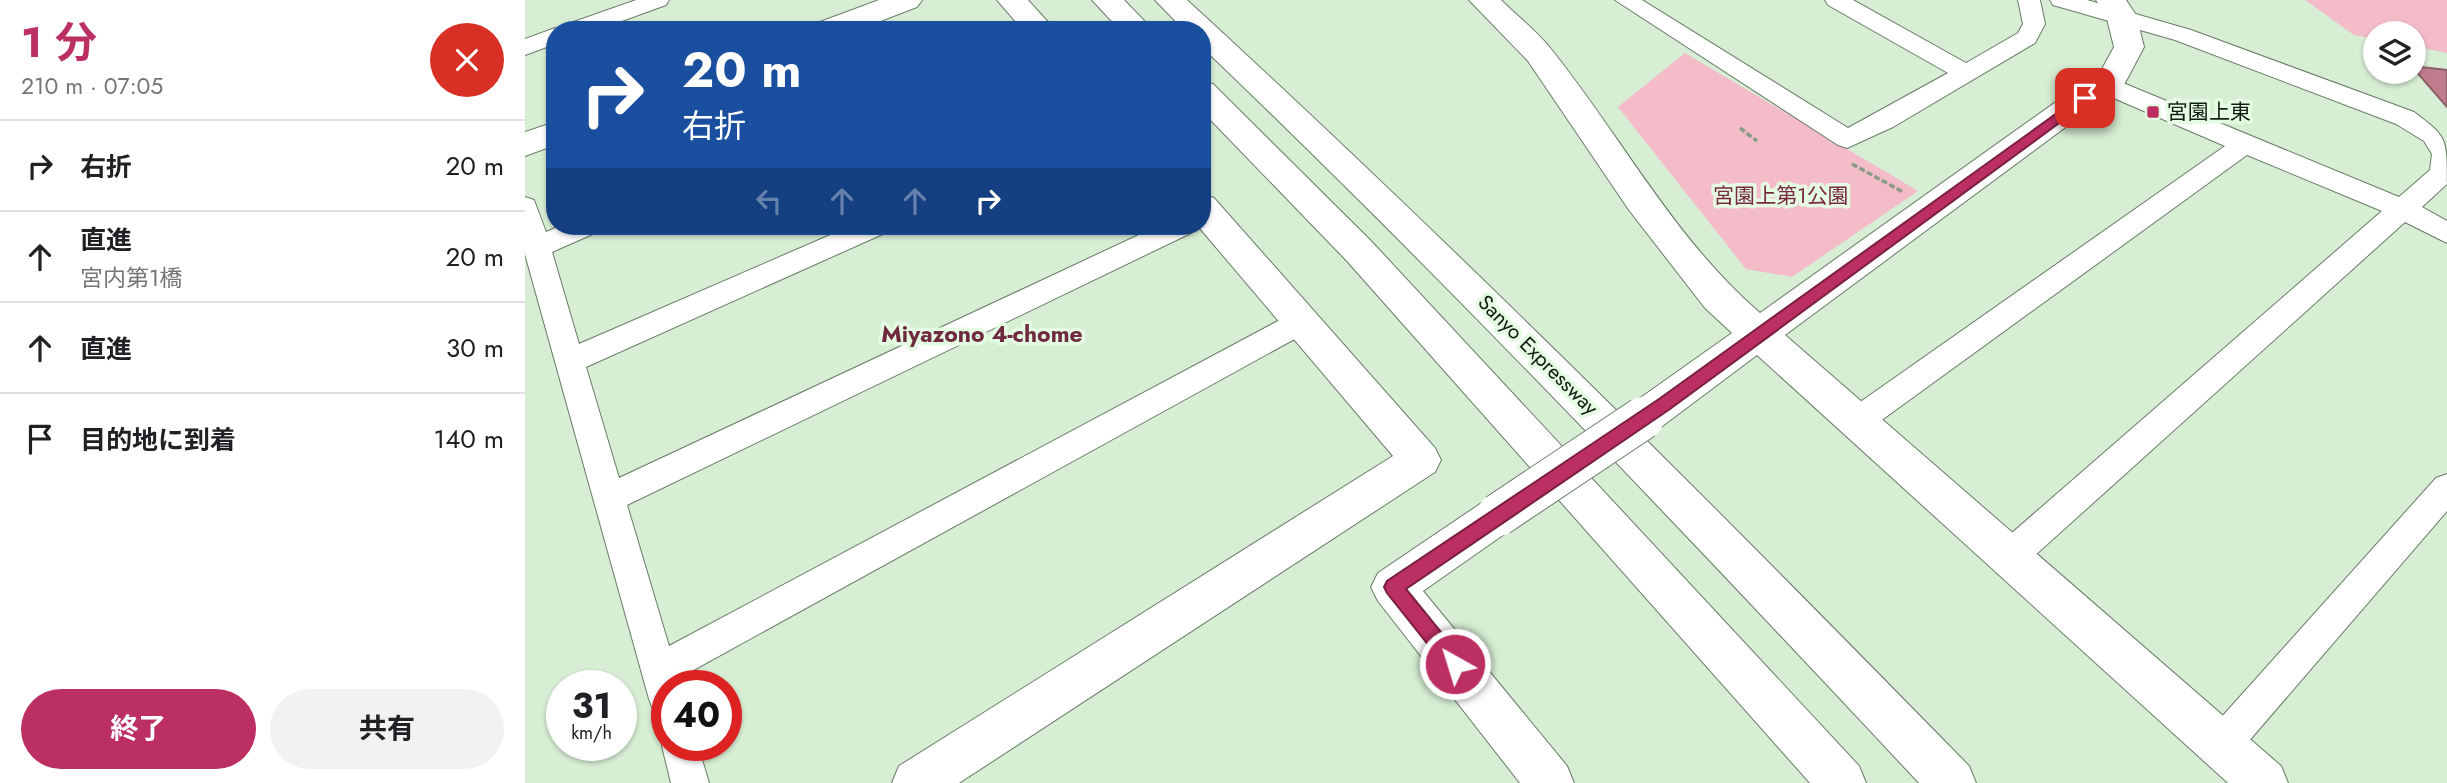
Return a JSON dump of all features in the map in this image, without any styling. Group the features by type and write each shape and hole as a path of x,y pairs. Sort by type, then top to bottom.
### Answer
{"main road":[{"path":"852,21 908,0"},
{"path":"1012,0 1032,21"},
{"path":"1107,0 1129,21"},
{"name":"Sanyo Expressway","path":"1170,0 1192,21"},
{"path":"1484,0 1539,54 1641,201 1718,298 2223,743 2264,783"},
{"path":"1550,783 1393,587 1643,418 2114,76 2129,47 2116,9"},
{"name":"Sanyo Expressway","path":"1211,39 1404,221 1647,464 1952,783"},
{"path":"1211,101 1359,251 1842,783"},
{"path":"525,144 546,136"},
{"path":"916,783 1421,460 1301,322 1211,228"}],"street":[{"path":"598,21 658,0"},
{"path":"1626,0 1847,139 2027,38 2034,24 2029,0"},
{"path":"1836,0 1966,73"},
{"path":"2010,556 2442,174 2445,154 2433,135 2405,118 2116,9 2061,0"},
{"path":"525,47 546,39"},
{"path":"2103,84 2403,209 2447,233"},
{"path":"1857,421 2244,145"},
{"path":"525,207 659,670"},
{"path":"536,247 565,235"},
{"path":"569,361 856,235"},
{"path":"609,498 1159,235"},
{"path":"688,670 1301,322"},
{"path":"2223,743 2447,488"},
{"path":"684,761 691,783"}],"path":[{"path":"1740,128 1758,141"},
{"path":"1851,163 1933,209"}],"green space":[{"path":"2305,0 2447,0 2447,53 2426,49 2426,21 2363,21 2363,37 2354,35"},
{"name":"宮園上第1公園","path":"1685,53 1918,191 1792,277 1746,269 1618,107"}],"shaded area":[{"path":"2426,68 2447,70 2447,107 2426,83"}],"place":[{"name":"宮園上東","path":"2153,112"}],"district":[{"name":"Miyazono 4-chome","path":"982,334"}],"route":[{"path":"1455,664 1393,587 1466,535 1665,404 2085,98"}]}
